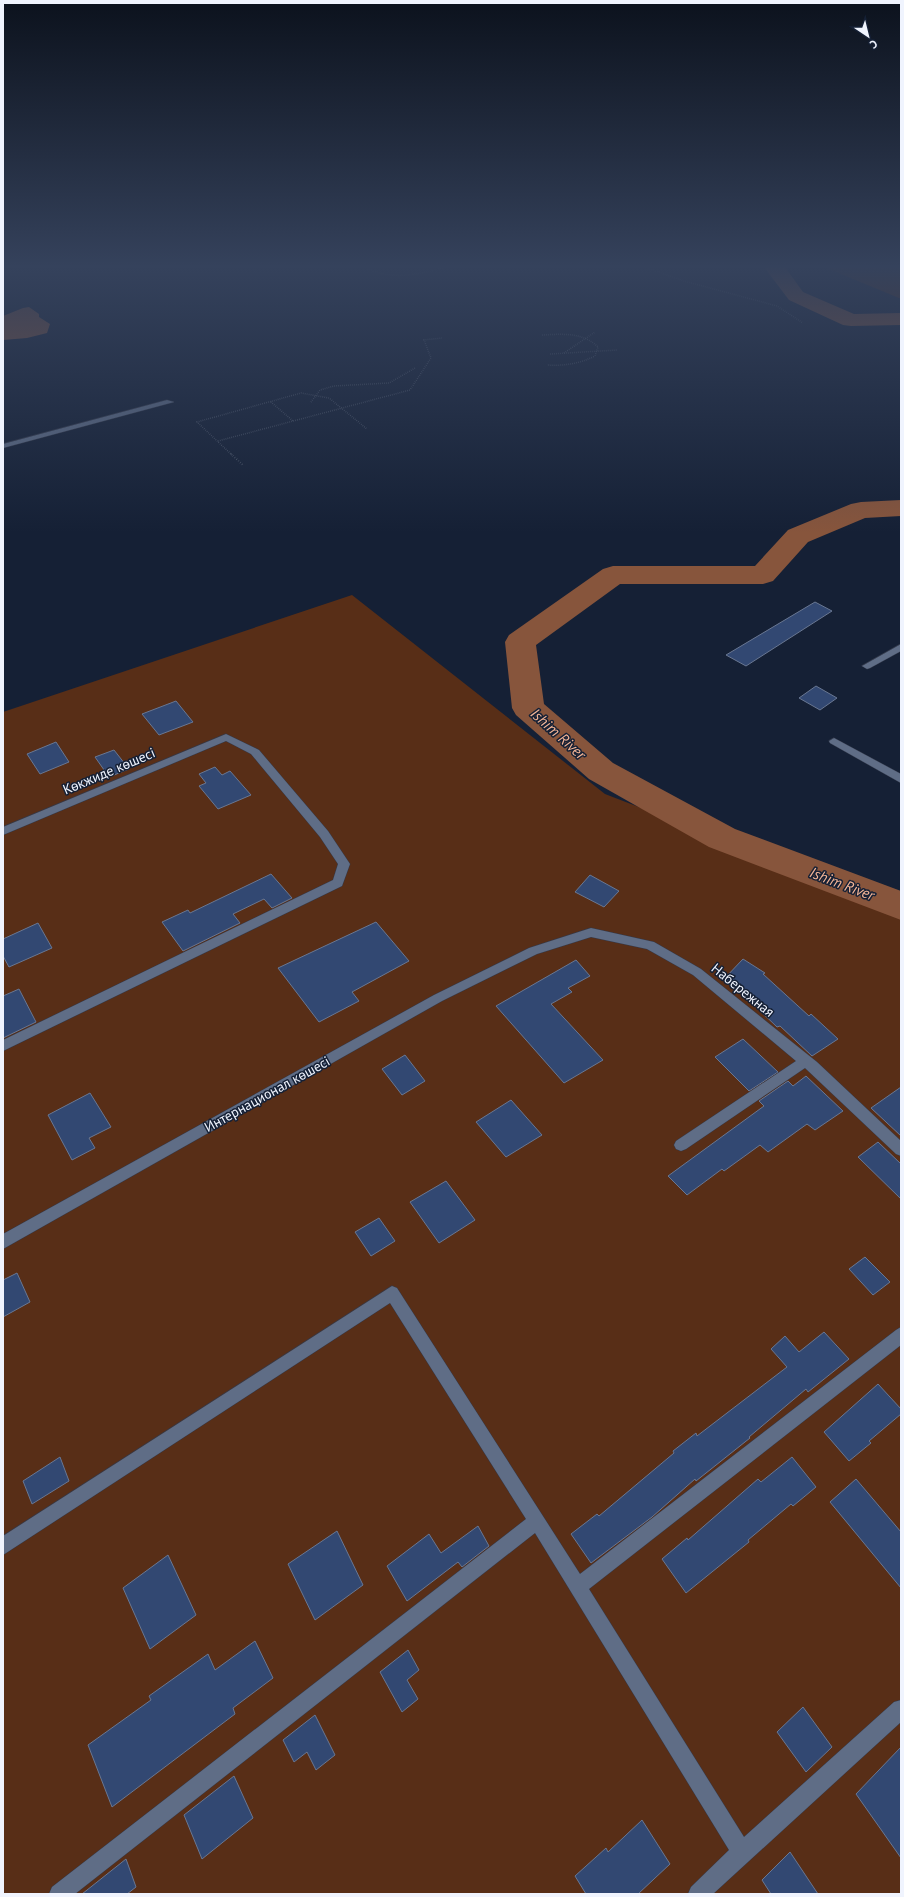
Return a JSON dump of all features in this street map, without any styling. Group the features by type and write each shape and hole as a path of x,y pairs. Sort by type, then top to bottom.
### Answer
{"street":[{"path":"3,446 170,402"},
{"path":"867,666 901,647"},
{"name":"Көкжиде көшесі","path":"3,831 226,737 255,752 324,834 344,864 338,882 3,1046"},
{"path":"834,741 901,779"},
{"name":"Набережная","path":"533,951 591,932 650,945 697,972 806,1061 901,1150"},
{"name":"Интернационал көшесі","path":"3,1242 438,998 533,951"},
{"path":"681,1145 806,1061"},
{"path":"3,1546 392,1293 537,1521 742,1852"},
{"path":"577,1587 901,1335"},
{"path":"59,1894 537,1521"},
{"path":"698,1894 742,1852 901,1709"}],"path":[{"path":"218,441 410,390 431,358 429,356"},
{"path":"547,364 569,365 588,360 595,356"},
{"path":"311,402 320,390 334,386 389,383 415,368"},
{"path":"243,465 197,422 301,393 324,396 367,429"},
{"path":"270,402 293,421"}],"shaded area":[{"path":"352,595 605,794 901,908 901,1894 3,1894 3,712"}],"building":[{"path":"815,602 832,611 746,666 726,655"},
{"path":"816,686 837,698 820,710 799,698"},
{"path":"176,701 193,722 159,735 142,714"},
{"path":"56,742 69,762 40,774 27,754"},
{"path":"114,750 129,769 109,777 95,757"},
{"path":"215,767 222,775 230,771 251,795 218,809 199,786 206,783 199,774"},
{"path":"271,874 292,898 272,908 264,899 233,914 240,923 183,951 162,922 188,910 190,913"},
{"path":"590,875 619,891 604,907 575,892"},
{"path":"376,922 409,961 352,992 359,1001 319,1022 278,968"},
{"path":"38,923 52,948 9,967 3,956 3,939"},
{"path":"743,959 765,973 763,974 809,1016 811,1014 838,1039 812,1056 780,1026 777,1027 752,1003 757,1000 724,979"},
{"path":"576,960 590,976 568,988 572,992 551,1004 603,1060 564,1083 496,1006"},
{"path":"19,989 36,1022 3,1038 3,996"},
{"path":"743,1039 778,1072 749,1091 715,1057"},
{"path":"405,1055 425,1081 402,1095 382,1069"},
{"path":"806,1076 843,1111 815,1130 807,1124 768,1152 760,1145 724,1171 722,1169 687,1195 668,1176 764,1106 759,1101 788,1081 793,1086"},
{"path":"901,1087 901,1136 871,1108"},
{"path":"90,1093 111,1127 89,1138 95,1148 72,1160 48,1115"},
{"path":"511,1100 542,1135 506,1157 476,1122"},
{"path":"878,1142 901,1164 901,1199 858,1157"},
{"path":"446,1181 475,1220 439,1243 410,1202"},
{"path":"379,1218 395,1241 371,1256 355,1232"},
{"path":"865,1257 890,1282 873,1295 849,1269"},
{"path":"17,1273 30,1302 3,1317 3,1280"},
{"path":"824,1332 849,1359 808,1392 806,1389 749,1437 750,1438 696,1481 695,1479 652,1517 591,1563 571,1534 597,1514 599,1516 674,1453 673,1451 696,1433 697,1436 787,1367 771,1349 785,1336 799,1352"},
{"path":"878,1384 901,1409 901,1414 869,1441 871,1443 849,1461 824,1432"},
{"path":"60,1457 69,1481 32,1504 23,1481"},
{"path":"792,1457 816,1487 793,1506 791,1504 748,1540 749,1542 686,1593 662,1559 687,1538 688,1540 758,1479 761,1482"},
{"path":"856,1479 901,1532 901,1588 830,1502"},
{"path":"478,1526 489,1546 462,1567 458,1562 407,1601 387,1566 429,1534 441,1553"},
{"path":"337,1531 363,1585 315,1620 288,1564"},
{"path":"168,1555 196,1615 150,1649 123,1588"},
{"path":"255,1641 273,1678 233,1708 235,1714 112,1807 88,1745 151,1700 149,1696 208,1654 215,1670"},
{"path":"408,1650 419,1670 407,1680 418,1699 402,1712 380,1672"},
{"path":"803,1707 832,1747 806,1772 777,1732"},
{"path":"315,1715 335,1755 316,1770 307,1752 294,1762 283,1740"},
{"path":"901,1747 901,1858 856,1794"},
{"path":"234,1776 253,1818 202,1859 184,1815"},
{"path":"642,1820 670,1864 638,1894 586,1894 575,1876 606,1848 608,1852"},
{"path":"790,1852 818,1894 771,1894 762,1880"},
{"path":"126,1859 136,1887 127,1894 82,1894"}],"waterway":[{"name":"Ishim River","path":"901,508 861,510 798,536 763,575 613,575 520,642 528,708 601,771 722,838 901,906"}]}
